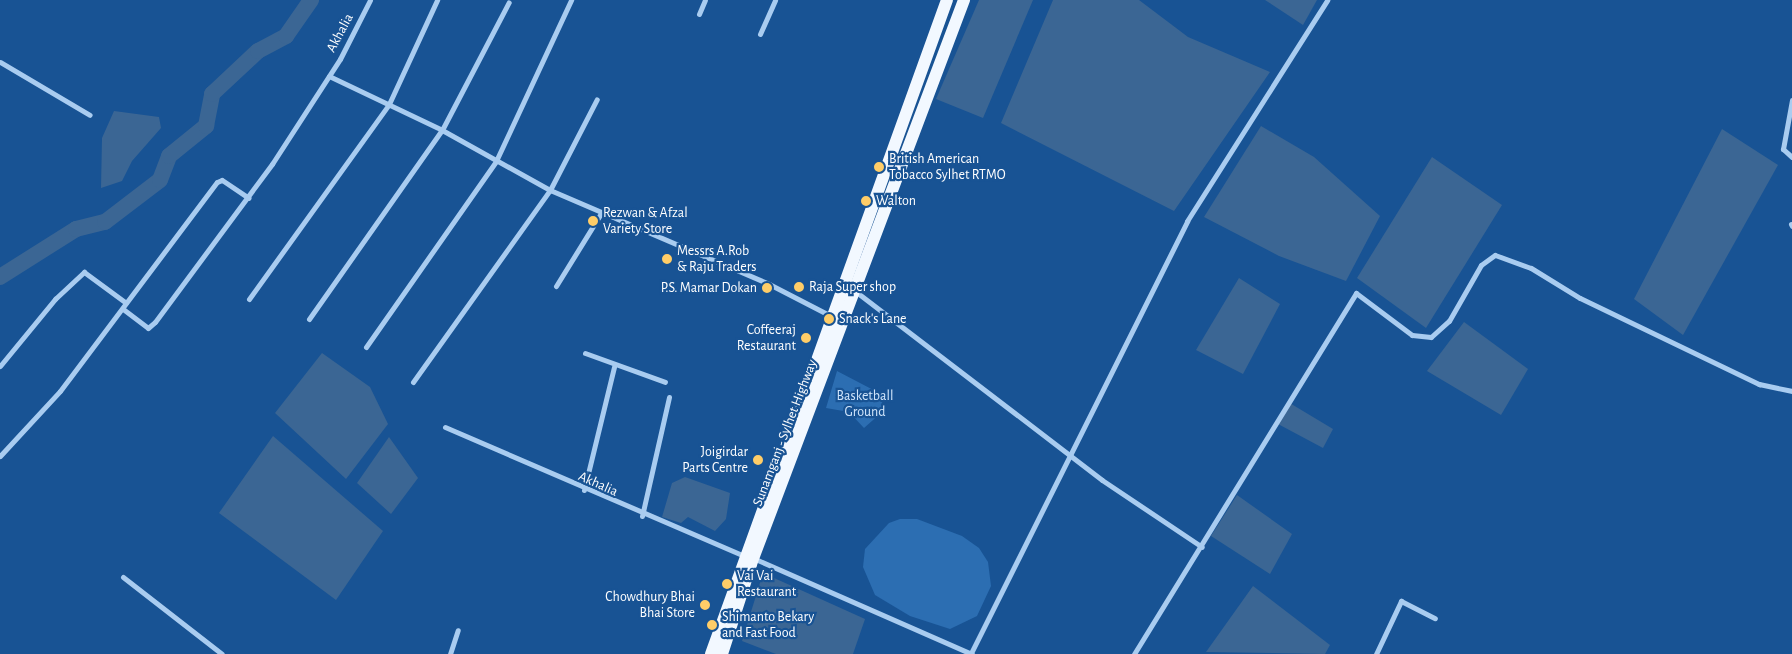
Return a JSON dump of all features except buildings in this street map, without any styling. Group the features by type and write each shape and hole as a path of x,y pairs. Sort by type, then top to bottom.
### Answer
{"main road":[{"name":"Sunamganj - Sylhet Highway","path":"722,654 748,557 947,0"},
{"name":"Sunamganj - Sylhet Highway","path":"711,654 855,291 964,0"}],"street":[{"name":"Akhalia","path":"123,309 148,328 155,322 249,198 329,76 370,0"},
{"path":"249,299 389,104 437,0"},
{"path":"366,347 496,161 571,0"},
{"path":"699,14 705,0"},
{"path":"760,34 775,0"},
{"path":"972,654 1186,221 1328,0"},
{"path":"309,319 442,130 508,2"},
{"path":"0,62 90,115"},
{"path":"329,76 442,130 550,190 760,280 834,317"},
{"path":"413,382 550,190 597,99"},
{"path":"1792,100 1783,149 1792,157"},
{"path":"0,456 60,390 217,182 222,180 249,198"},
{"path":"556,286 601,212"},
{"path":"1134,654 1202,547 1236,484 1356,293 1412,335 1431,337 1449,320 1480,265 1495,255 1531,268 1580,298 1758,384 1792,391"},
{"path":"0,366 55,299 84,272 126,303"},
{"path":"855,291 1071,456 1202,547"},
{"path":"585,353 614,367 665,382"},
{"path":"584,490 614,367"},
{"path":"642,516 669,397"},
{"name":"Akhalia","path":"445,427 642,516 748,557 972,654"},
{"path":"123,577 222,654"},
{"path":"1376,654 1401,601 1435,618"},
{"path":"450,654 458,630"}],"green space":[{"name":"Basketball Ground","path":"837,371 883,395 881,413 864,428 849,412 826,408"},
{"path":"900,519 917,519 962,536 979,548 988,562 991,586 977,616 950,629 910,616 875,595 863,567 865,549 889,523"}],"shaded area":[{"path":"979,0 1033,0 983,118 936,99"},
{"path":"1053,0 1139,0 1188,37 1270,72 1174,211 1001,123"},
{"path":"1265,0 1317,0 1303,25"},
{"path":"114,111 159,117 161,128 132,161 122,181 101,188 102,138"},
{"path":"1261,126 1314,157 1380,216 1346,281 1279,256 1204,217"},
{"path":"1722,129 1778,165 1683,335 1634,299"},
{"path":"1432,157 1502,205 1426,328 1357,278"},
{"path":"1239,278 1280,304 1243,374 1196,350"},
{"path":"1464,322 1528,369 1501,415 1427,371"},
{"path":"322,353 370,387 388,424 346,479 275,413"},
{"path":"1288,402 1333,429 1323,448 1278,424"},
{"path":"273,436 383,531 336,600 219,513"},
{"path":"389,437 418,478 391,514 357,483"},
{"path":"685,477 730,493 726,519 715,531 688,517 681,523 662,517 672,483"},
{"path":"1237,495 1292,534 1270,574 1211,536"},
{"path":"763,573 865,619 853,654 776,654 742,641"},
{"path":"1253,586 1330,645 1325,654 1206,652"}],"waterway":[{"path":"0,277 76,229 105,222 160,180 169,156 206,126 212,94 258,51 286,36 311,0"}],"place":[{"name":"British American Tobacco Sylhet RTMO","path":"879,167"},
{"name":"Walton","path":"866,201"},
{"name":"Rezwan & Afzal Variety Store","path":"593,221"},
{"name":"Messrs A.Rob & Raju Traders","path":"667,259"},
{"name":"Raja Super shop","path":"799,287"},
{"name":"P.S. Mamar Dokan","path":"767,288"},
{"name":"Snack's Lane","path":"829,319"},
{"name":"Coffeeraj Restaurant","path":"806,338"},
{"name":"Joigirdar Parts Centre","path":"758,460"},
{"name":"Vai Vai Restaurant","path":"727,584"},
{"name":"Chowdhury Bhai Bhai Store","path":"705,605"},
{"name":"Shimanto Bekary and Fast Food","path":"712,625"}]}
